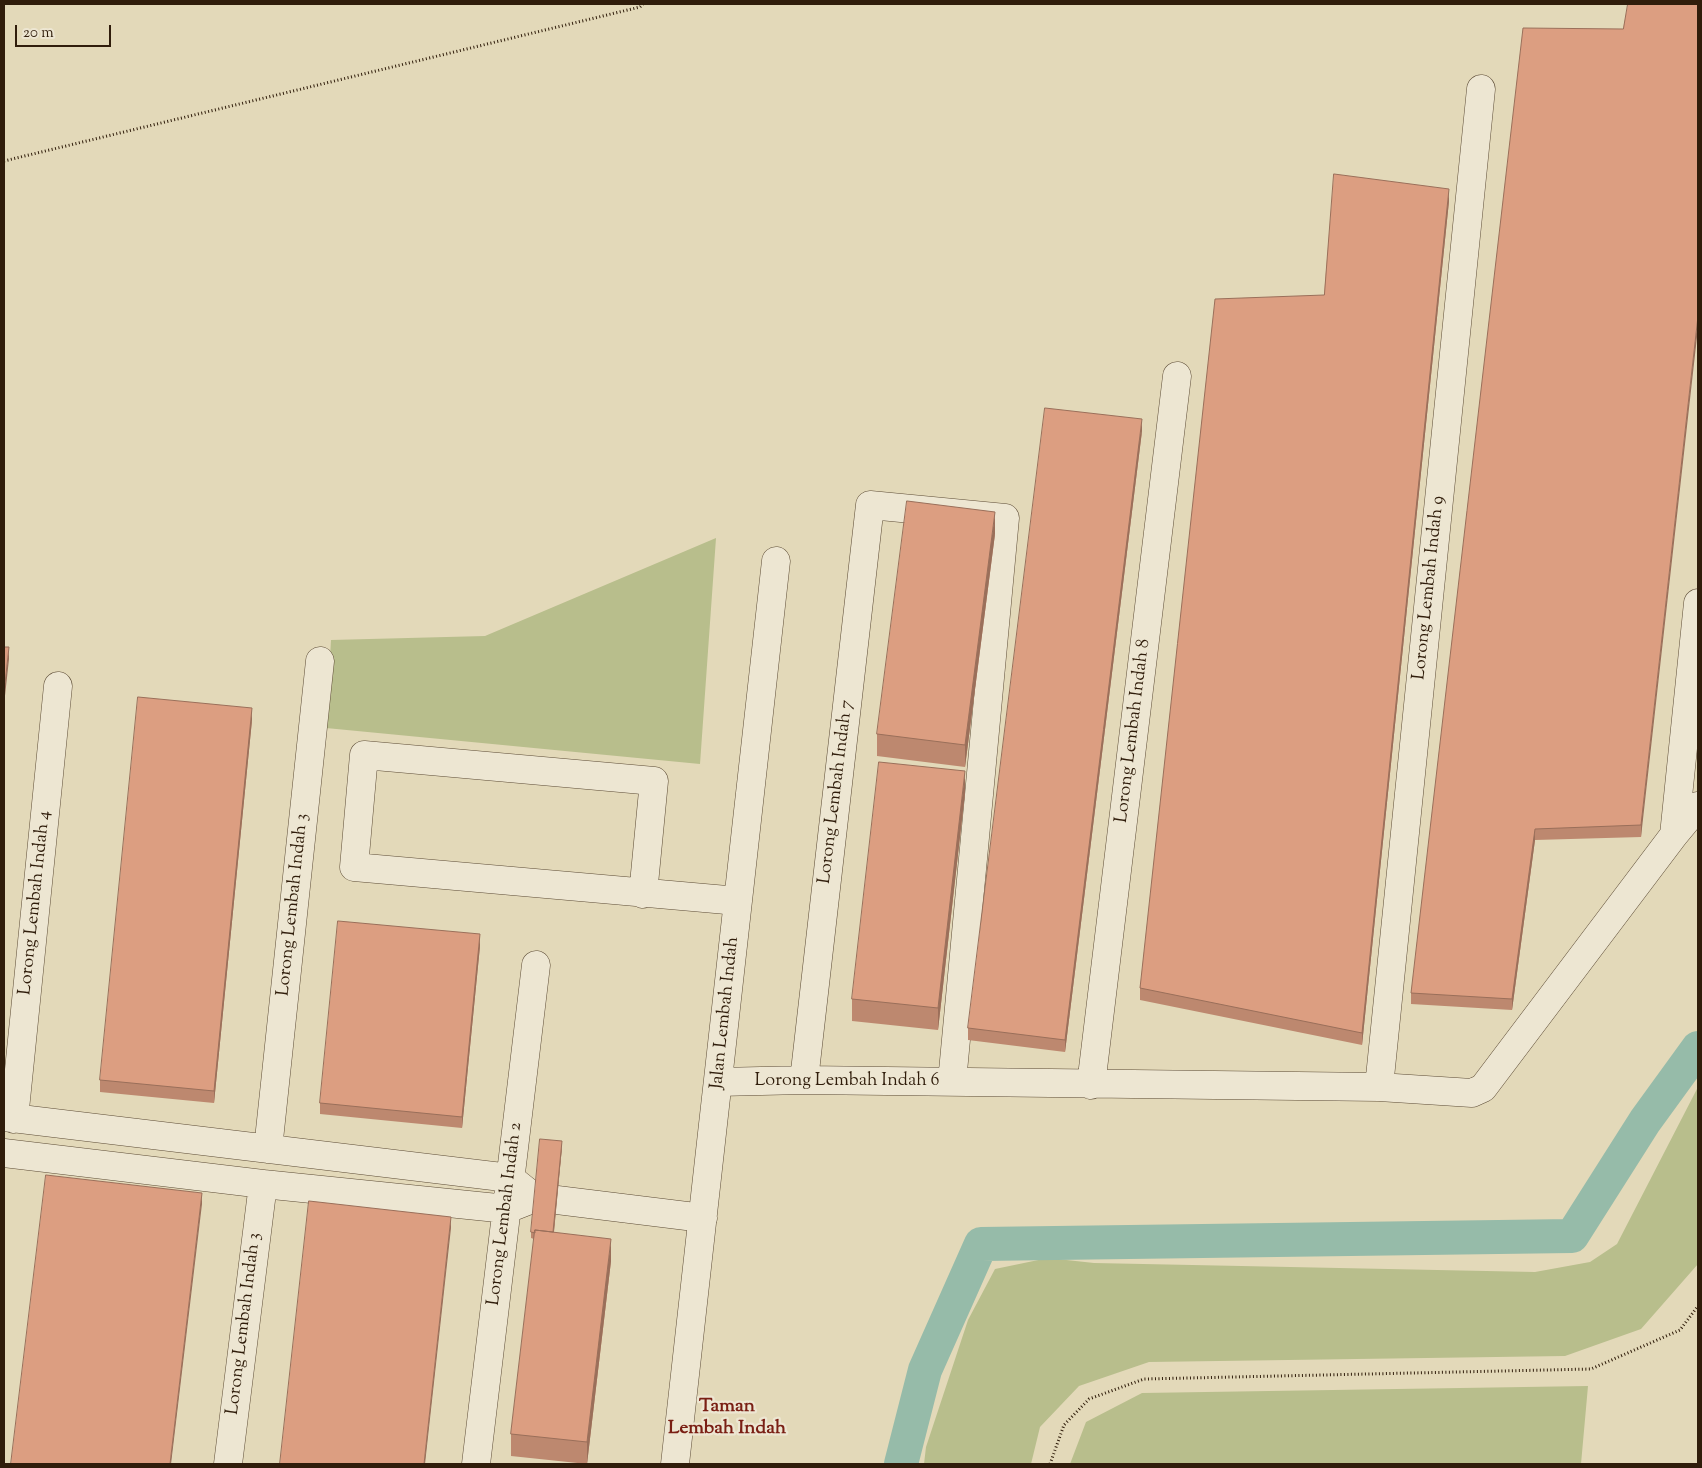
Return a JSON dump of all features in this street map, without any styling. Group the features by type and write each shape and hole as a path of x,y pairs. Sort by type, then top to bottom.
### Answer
{"street":[{"name":"Lorong Lembah Indah 9","path":"1379,1087 1481,89"},
{"name":"Lorong Lembah Indah 8","path":"1091,1085 1177,376"},
{"name":"Lorong Lembah Indah 7","path":"804,1080 870,505 1005,518 964,1082"},
{"name":"Jalan Lembah Indah","path":"676,1464 776,561"},
{"path":"1674,835 1698,603"},
{"name":"Lorong Lembah Indah 3","path":"268,1149 320,661"},
{"name":"Lorong Lembah Indah 4","path":"9,1118 58,686"},
{"path":"643,894 654,781 364,755 354,867 643,894 738,901"},
{"name":"Lorong Lembah Indah 6","path":"718,1082 804,1080 1091,1085 1379,1087 1472,1093 1483,1088 1674,835 1698,806"},
{"name":"Lorong Lembah Indah 2","path":"476,1464 536,965"},
{"path":"9,1118 510,1178"},
{"path":"4,1153 263,1184 507,1209"},
{"name":"Lorong Lembah Indah 3","path":"228,1464 263,1184"},
{"path":"557,1200 703,1218"}],"path":[{"path":"4,161 640,7 643,4"},
{"path":"1050,1464 1064,1425 1089,1399 1144,1379 1591,1369 1680,1330 1698,1306"}],"green space":[{"path":"716,538 700,764 326,728 331,640 485,636"},
{"path":"1698,1087 1698,1264 1641,1329 1565,1356 1149,1362 1079,1386 1040,1427 1031,1464 924,1464 926,1447 968,1320 995,1269 1048,1258 1094,1263 1535,1272 1590,1262 1617,1244"},
{"path":"1588,1386 1581,1464 1070,1464 1086,1422 1142,1393"}],"building":[{"path":"1628,4 1698,4 1698,316 1641,825 1535,829 1512,999 1411,993 1523,28 1623,29"},
{"path":"1334,174 1449,189 1362,1033 1140,988 1215,299 1324,295"},
{"path":"1045,408 1142,419 1065,1040 968,1028"},
{"path":"907,501 995,512 965,745 877,734"},
{"path":"4,647 9,647 4,693"},
{"path":"138,697 252,708 214,1091 100,1080"},
{"path":"879,762 965,771 938,1008 852,999"},
{"path":"338,921 480,934 462,1117 320,1103"},
{"path":"540,1139 562,1141 553,1232 535,1230 535,1233 531,1232"},
{"path":"46,1175 202,1193 170,1464 11,1464"},
{"path":"309,1201 451,1217 424,1464 280,1464"},
{"path":"535,1230 611,1239 587,1442 511,1434"}],"waterway":[{"path":"901,1464 925,1370 981,1244 1572,1236 1645,1121 1698,1048"}],"district":[{"name":"Taman Lembah Indah","path":"727,1419"}]}
